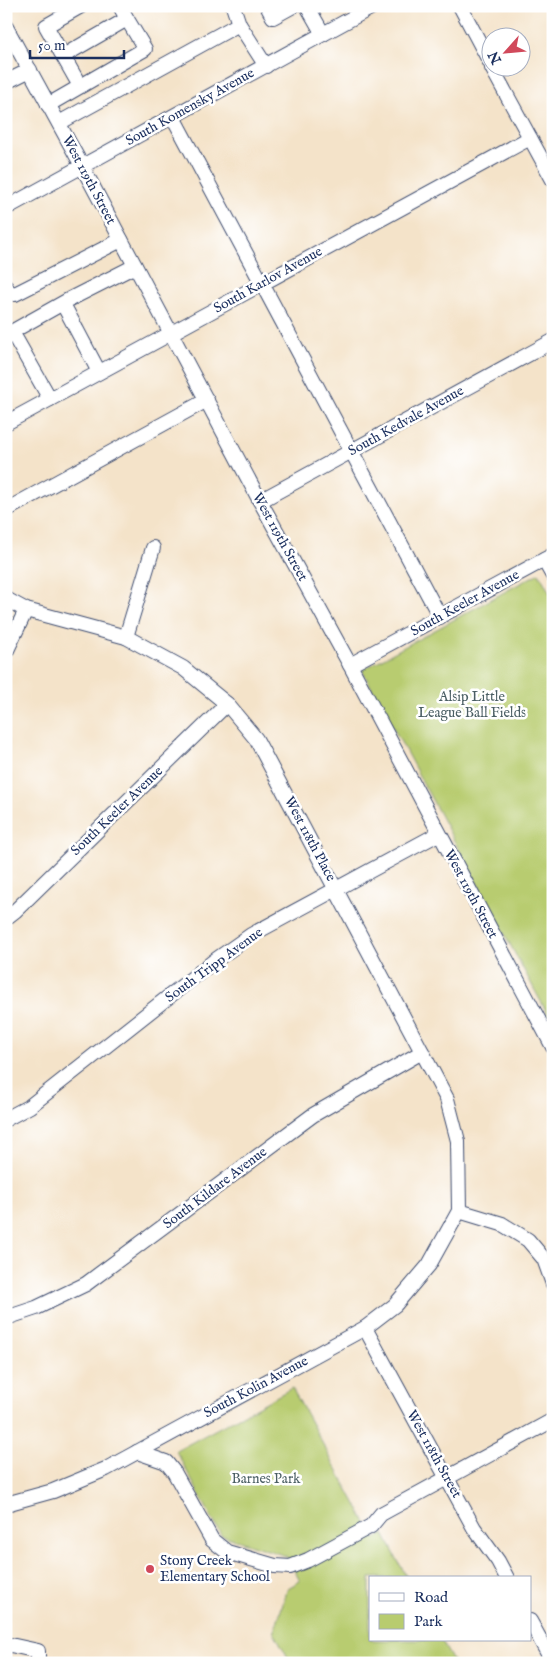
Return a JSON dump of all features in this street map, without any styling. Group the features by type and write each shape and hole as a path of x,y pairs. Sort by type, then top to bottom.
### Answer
{"street":[{"path":"80,86 46,26 81,6"},
{"path":"232,6 239,24 266,66"},
{"path":"267,6 273,17 293,6"},
{"path":"307,6 323,34"},
{"name":"South Komensky Avenue","path":"6,208 374,6"},
{"path":"464,8 482,46"},
{"path":"48,105 144,49 123,12 63,56"},
{"path":"59,123 239,24"},
{"name":"West 119th Street","path":"6,27 350,665 438,834 553,1047"},
{"path":"6,82 30,70"},
{"path":"498,78 553,180"},
{"path":"173,117 440,617"},
{"name":"South Karlov Avenue","path":"6,423 530,138"},
{"path":"6,287 9,292 15,294 121,240"},
{"path":"50,399 9,333 135,266"},
{"path":"63,304 99,372"},
{"name":"South Kedvale Avenue","path":"260,500 553,341"},
{"path":"6,510 206,400"},
{"path":"126,637 153,548"},
{"path":"548,557 553,576"},
{"name":"South Keeler Avenue","path":"350,665 548,557"},
{"name":"West 118th Place","path":"6,599 26,610 126,637 183,668 227,704 256,739 447,1099 458,1141 459,1211"},
{"path":"6,652 26,610"},
{"name":"South Keeler Avenue","path":"6,918 227,704"},
{"name":"South Tripp Avenue","path":"6,1119 30,1106 214,961 251,935 438,834"},
{"name":"South Kildare Avenue","path":"6,1318 36,1308 86,1284 313,1115 422,1052"},
{"path":"459,1211 502,1224 528,1240 544,1259 553,1284"},
{"name":"South Kolin Avenue","path":"6,1504 53,1491 106,1469 365,1328 395,1305 428,1265 459,1211"},
{"name":"West 118th Street","path":"365,1328 474,1528 498,1561 506,1576"},
{"path":"136,1452 166,1462 212,1540 227,1552 275,1566 290,1567 308,1560 371,1526 381,1514 553,1420"},
{"path":"532,1625 552,1663"},
{"path":"6,1644 38,1651 38,1663"}],"green space":[{"name":"Alsip Little League Ball Fields","path":"539,573 553,599 553,1024 362,670"},
{"name":"Barnes Park","path":"292,1388 375,1539 384,1534 406,1576 369,1576 369,1642 442,1642 454,1663 291,1663 274,1632 288,1588 300,1581 286,1556 221,1535 176,1451"}],"place":[{"name":"Stony Creek Elementary School","path":"150,1569"}]}
